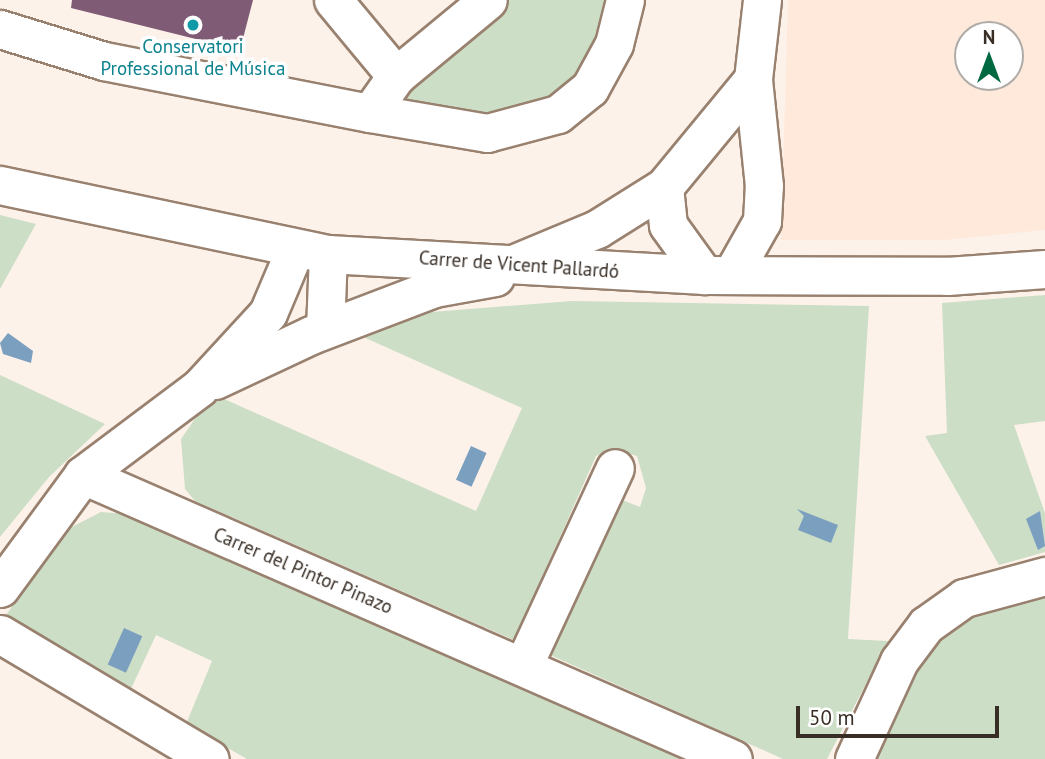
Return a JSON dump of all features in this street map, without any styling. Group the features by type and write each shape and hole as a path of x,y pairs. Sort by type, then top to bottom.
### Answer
{"street":[{"path":"333,0 397,76"},
{"path":"370,113 397,76 488,0"},
{"path":"0,29 104,61 487,133 558,114 590,88 614,44 625,0"},
{"path":"664,187 668,225 718,274 762,221 764,186 753,79 762,0"},
{"path":"508,266 597,229 664,187 753,79"},
{"path":"689,159 715,147 747,154 764,186"},
{"name":"Carrer de Vicent Pallardó","path":"0,185 312,251 508,266 718,274 947,276 1045,269"},
{"path":"312,251 325,329"},
{"path":"0,588 83,475 199,388 268,313 312,251"},
{"path":"199,388 325,329 434,288 544,268"},
{"path":"523,666 615,468"},
{"name":"Carrer del Pintor Pinazo","path":"83,475 733,759"},
{"path":"854,759 899,661 926,625 964,598 1045,576"},
{"path":"0,634 207,759"}],"shaded area":[{"path":"788,0 1045,0 1045,230 944,240 781,240"}],"green space":[{"path":"498,0 620,0 583,85 489,126 383,108"},
{"path":"0,215 36,224 0,289"},
{"path":"1045,295 1045,421 1014,425 1045,513 1045,552 999,565 925,436 947,433 942,303"},
{"path":"572,301 869,306 848,639 888,641 827,759 783,759 548,654 617,498 640,507 646,488 637,456 614,449 596,456 514,640 195,501 185,489 181,439 201,410 222,398 476,511 522,408 361,336 432,312"},
{"path":"0,375 105,424 49,477 0,537"},
{"path":"101,512 127,514 683,759 247,759 186,724 212,661 156,635 130,691 3,619 68,529"},
{"path":"1045,595 1045,759 876,759 915,671 939,641 979,614"}],"water":[{"path":"8,333 33,351 31,363 3,354 0,343"},
{"path":"471,446 487,453 471,487 456,480"},
{"path":"797,509 838,525 831,543 798,530 804,516"},
{"path":"1040,511 1045,546 1038,550 1026,519"},
{"path":"124,628 142,636 126,673 108,665"}],"building":[{"name":"Conservatori Professional de Música","path":"72,0 253,0 240,50 71,8"}],"place":[{"name":"Conservatori Professional de Música","path":"193,25"}]}
